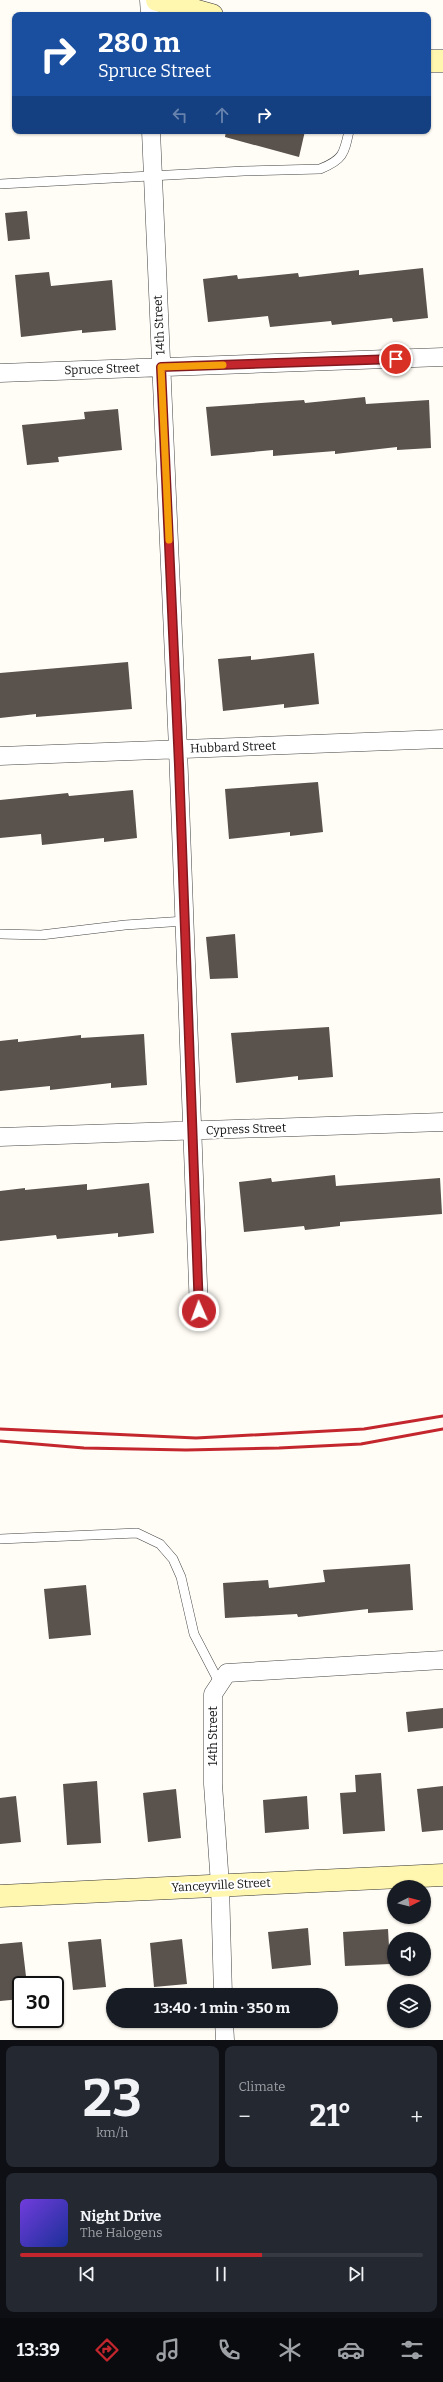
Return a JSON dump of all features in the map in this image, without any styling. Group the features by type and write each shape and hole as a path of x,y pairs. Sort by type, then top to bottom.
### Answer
{"main road":[{"path":"157,0 201,12"},
{"path":"214,0 221,12"},
{"path":"431,61 443,61"},
{"name":"Yanceyville Street","path":"0,1896 443,1875"}],"street":[{"path":"149,0 150,12"},
{"name":"14th Street","path":"151,134 194,1131 199,1311"},
{"name":"Spruce Street","path":"0,373 443,357"},
{"name":"Hubbard Street","path":"0,756 443,739"},
{"name":"Cypress Street","path":"0,1137 443,1122"},
{"name":"14th Street","path":"223,1988 220,1885 213,1784 213,1694 227,1673 443,1660"},
{"path":"224,2028 225,2040"}],"lane":[{"path":"0,184 244,171 320,170 330,165 344,153 348,134"},
{"path":"0,934 41,935 125,925 185,921"},
{"path":"0,1538 137,1533 160,1544 173,1559 181,1577 194,1634 220,1684"}],"building":[{"path":"226,134 304,134 299,157 225,137"},
{"path":"27,211 30,239 8,241 5,213"},
{"path":"423,268 428,318 393,322 392,318 332,325 331,321 270,327 268,316 208,322 203,279 237,275 238,279 298,273 299,277 359,270 359,275"},
{"path":"49,272 51,286 112,280 116,330 82,333 82,330 21,337 15,275"},
{"path":"365,397 366,404 429,400 431,448 397,450 397,447 335,454 335,451 273,456 273,450 211,456 206,407 304,400 305,403"},
{"path":"118,409 122,450 58,457 59,462 27,465 22,425 85,419 84,412"},
{"path":"314,653 319,704 284,708 284,704 223,711 218,659 251,656 251,660"},
{"path":"128,662 132,709 36,717 36,714 0,718 0,673"},
{"path":"318,782 323,832 290,836 290,832 229,839 225,789"},
{"path":"133,790 137,838 104,842 104,838 42,845 41,834 0,838 0,800 68,793 69,796"},
{"path":"235,934 238,978 210,979 206,937"},
{"path":"329,1027 333,1077 298,1080 298,1076 236,1083 231,1033"},
{"path":"144,1034 147,1085 111,1088 111,1083 50,1090 50,1086 0,1091 0,1041 18,1039 18,1042 81,1035 81,1038"},
{"path":"335,1175 336,1186 440,1178 442,1214 340,1222 340,1226 305,1230 304,1226 244,1232 239,1182 271,1178 272,1182"},
{"path":"149,1183 154,1233 118,1237 118,1233 57,1239 56,1235 0,1241 0,1191 87,1184 87,1190"},
{"path":"410,1564 413,1610 368,1613 368,1609 298,1617 297,1614 225,1618 223,1583 268,1580 269,1588 325,1582 323,1570"},
{"path":"86,1585 91,1635 49,1639 44,1589"},
{"path":"443,1708 443,1728 408,1732 406,1712"},
{"path":"381,1773 385,1831 343,1834 340,1793 356,1792 355,1775"},
{"path":"97,1781 101,1843 67,1845 63,1784"},
{"path":"443,1786 443,1830 422,1832 417,1789"},
{"path":"176,1789 181,1838 148,1842 143,1793"},
{"path":"16,1796 21,1842 0,1844 0,1798"},
{"path":"307,1796 309,1829 265,1833 263,1800"},
{"path":"308,1928 311,1965 272,1969 268,1932"},
{"path":"388,1929 387,1964 345,1966 343,1932"},
{"path":"101,1939 106,1987 73,1990 68,1942"},
{"path":"182,1939 187,1984 154,1987 150,1943"},
{"path":"22,1942 26,1976 12,1976 12,2000 0,2001 0,1944"}],"railway":[{"path":"0,1429 196,1438 364,1429 443,1416"},
{"path":"0,1441 84,1448 186,1450 279,1448 361,1444 443,1429"}],"slow traffic":[{"path":"169,540 161,367 223,365"}],"route":[{"path":"199,1311 194,1131 161,367 396,359"}]}
